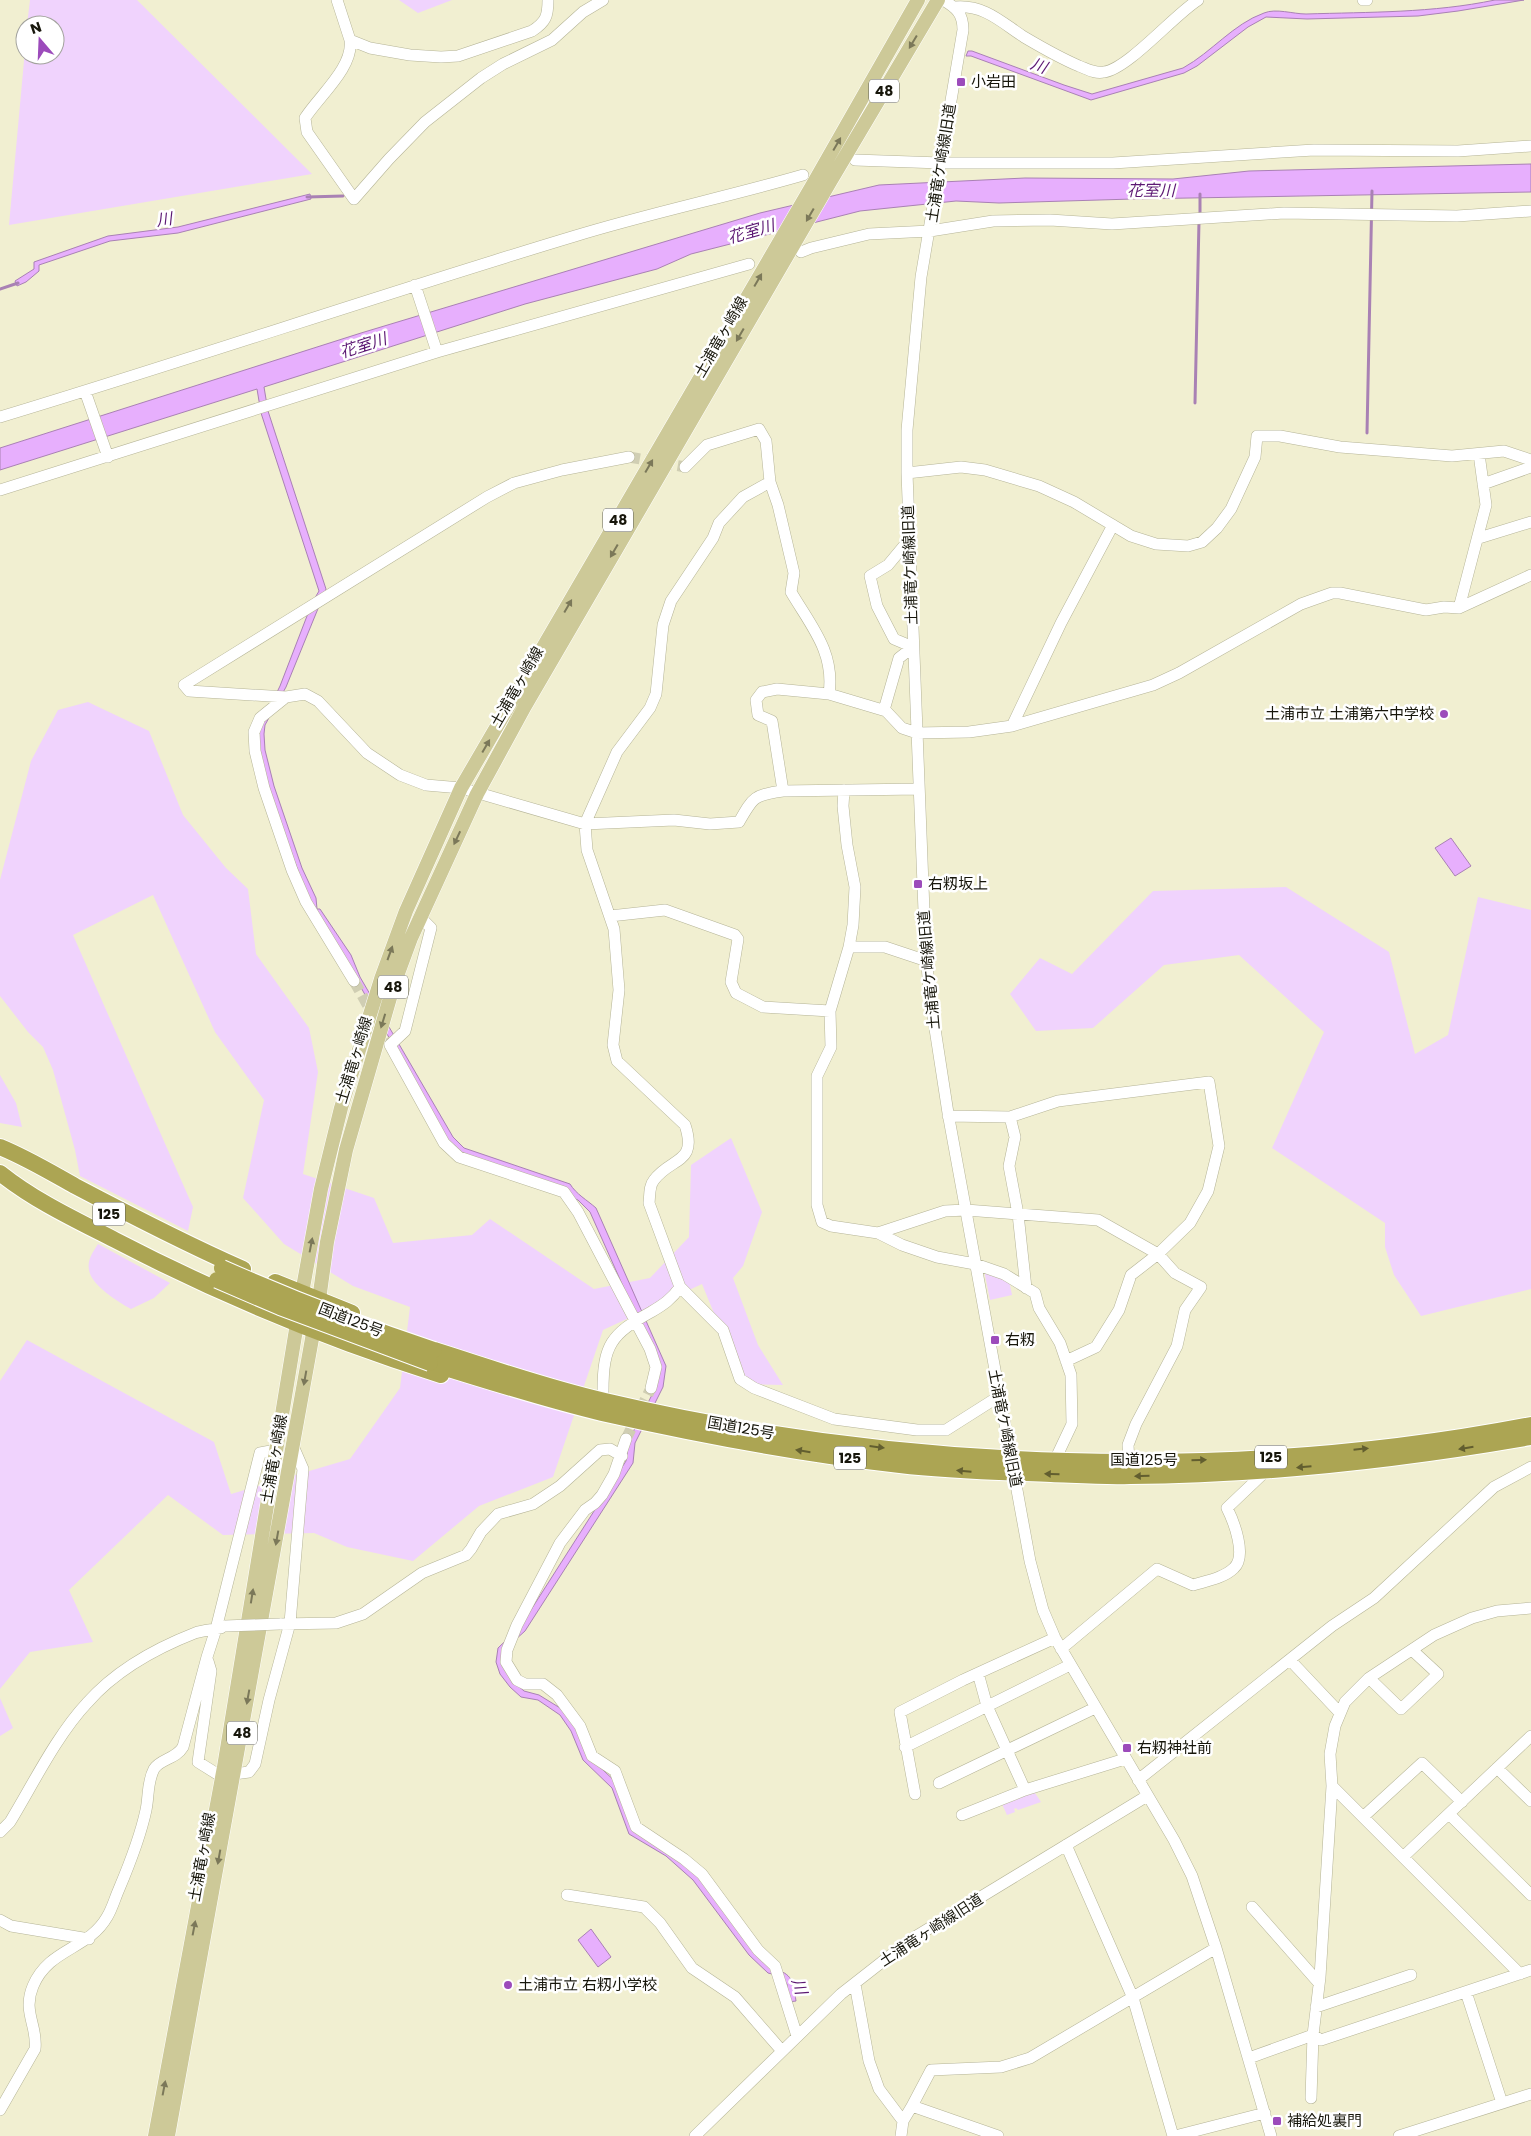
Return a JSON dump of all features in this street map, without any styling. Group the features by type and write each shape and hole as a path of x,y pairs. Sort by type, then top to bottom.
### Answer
{"highway":[{"path":"0,1147 209,1253 319,1300 386,1326 502,1364 603,1391 690,1425"},
{"name":"国道125号","path":"0,1152 92,1206 219,1274"},
{"name":"国道125号","path":"0,1167 90,1217 219,1274 337,1316 432,1356 532,1381 690,1425 752,1431 1012,1465 1129,1476 1268,1469 1365,1461 1531,1437"},
{"path":"0,1174 60,1212 154,1260 297,1323 389,1359 551,1409 604,1421 690,1425"},
{"name":"国道125号","path":"1012,1465 1055,1460 1129,1461 1291,1456 1411,1443 1531,1425"}],"main road":[{"name":"土浦竜ヶ崎線","path":"168,2136 228,1775 276,1450 321,1189 343,1098 381,979 406,911 461,788 774,252 918,0"},
{"name":"土浦竜ヶ崎線","path":"154,2136 293,1446 337,1190 356,1111 394,984 420,917 477,794 525,706 796,250 830,182 938,0"}],"street":[{"path":"336,0 351,47 347,62 305,118 307,132 354,199 425,122 481,78 503,64 552,40 583,12 603,0"},
{"path":"350,40 370,48 410,56 458,56 532,31 542,24 548,16 548,0"},
{"path":"943,0 956,7 966,6 993,14 1024,36 1068,61 1092,71 1105,72 1122,64 1197,0"},
{"name":"土浦竜ケ崎線旧道","path":"956,7 961,14 963,30 922,277 907,430 908,541 927,961 935,1033 998,1397 1034,1578 1043,1610 1061,1649 1174,1840 1188,1869 1216,1948 1271,2136"},
{"path":"856,160 941,166 1113,163 1314,150 1458,151 1531,146"},
{"path":"0,417 153,371 415,285 578,235 802,175"},
{"path":"796,250 869,234 993,221 1050,220 1112,224 1284,212 1457,216 1531,211"},
{"path":"0,490 437,352 748,264"},
{"path":"415,285 437,352"},
{"path":"85,391 108,457"},
{"path":"684,467 708,445 759,429 766,441 770,482 778,506 794,573 791,592 823,645 829,662 831,678 829,694"},
{"path":"907,473 961,467 985,470 1039,486 1066,498 1131,536 1156,544 1174,546 1202,542 1218,528 1231,510 1255,457 1258,436 1280,436 1340,447 1452,456 1504,451 1531,460"},
{"path":"1459,608 1479,538 1486,505 1479,454"},
{"path":"629,457 562,470 514,483 488,497 184,685 189,691 286,697 305,694 318,701 367,753 400,776 426,785 461,788 585,824 674,820 710,824 739,822 751,800 764,794 783,791 919,788"},
{"path":"1483,484 1531,467"},
{"path":"770,482 743,498 720,523 713,538 671,602 664,625 656,694 650,708 617,752 585,824 587,850 614,929 619,990 614,1045 616,1061 684,1125 690,1139 684,1156 654,1180 650,1189 649,1203 680,1287 723,1330 740,1379 754,1388 834,1419 917,1430 946,1430 998,1397"},
{"path":"1479,538 1531,522"},
{"path":"1012,726 1062,623 1113,525"},
{"path":"884,710 900,658 913,647 894,639 877,606 870,576 888,565 908,541"},
{"path":"783,791 772,722 758,715 756,700 762,692 777,689 829,694 884,710 902,728 917,733 969,732 1012,726 1153,685 1179,673 1301,604 1332,593 1426,610 1444,607 1459,608 1531,574"},
{"path":"286,697 260,718 254,732 255,751 264,788 292,870 306,902 354,981"},
{"path":"844,790 847,845 855,886 853,925 849,947 830,1012 831,1047 817,1076 816,1196 818,1215 822,1222 831,1226 878,1233 902,1245 937,1257 975,1264 1004,1274 1035,1293 1039,1308 1060,1343 1071,1375 1072,1424 1055,1460"},
{"path":"610,916 665,910 735,934 738,939 731,982 736,993 763,1007 830,1012"},
{"path":"420,917 431,928 405,1031 390,1045 444,1143 459,1157 564,1192 578,1212 650,1349 656,1367 651,1388"},
{"path":"849,947 885,947 927,961"},
{"path":"948,1116 1010,1117 1058,1101 1209,1082 1219,1146 1208,1191 1190,1223 1158,1254 1131,1275 1119,1310 1096,1347 1066,1361"},
{"path":"1010,1117 1015,1137 1009,1166 1018,1214 1026,1288"},
{"path":"878,1233 944,1211 966,1210 1098,1220 1158,1254 1175,1273 1201,1287 1185,1310 1177,1346 1133,1431 1128,1445 1129,1461"},
{"path":"603,1391 608,1346 622,1329 667,1302 680,1287"},
{"path":"626,1439 622,1456 602,1495 595,1504 585,1510 560,1543 517,1626 507,1650 506,1662 517,1680 525,1684 543,1684 557,1695 580,1726 592,1756 615,1771 636,1827 684,1859 702,1874 758,1950 775,1966 797,2036"},
{"path":"207,1657 210,1671 198,1762 228,1775 249,1772 255,1764 285,1624 303,1469 293,1446"},
{"path":"0,1832 10,1822 69,1725 87,1702 119,1673 145,1655 197,1632 220,1628 336,1623 363,1614 422,1573 466,1555 472,1550 481,1532 498,1514 533,1504 560,1486 600,1450 610,1449 622,1456"},
{"path":"0,2110 35,2049 36,2042 30,2021 28,2000 34,1984 49,1964 63,1952 89,1939 107,1918 136,1849 146,1808 150,1779 155,1767 179,1754 184,1747 207,1657 220,1628 260,1453 276,1450"},
{"path":"1061,1649 1157,1569 1193,1585 1219,1577 1235,1568 1240,1557 1236,1527 1227,1508 1268,1469"},
{"path":"1138,1780 1290,1660 1374,1598 1494,1487 1531,1470"},
{"path":"1311,2098 1312,2035 1319,1984 1332,1786 1330,1754 1334,1726 1349,1697 1369,1678 1434,1635 1472,1618 1497,1611 1531,1608"},
{"path":"916,1794 900,1712 978,1673 1055,1638"},
{"path":"1369,1678 1401,1709 1438,1674 1412,1650"},
{"path":"1290,1660 1340,1714"},
{"path":"906,1747 1070,1665"},
{"path":"978,1673 987,1706 1026,1790"},
{"path":"939,1783 1095,1708"},
{"path":"1403,1857 1531,1736"},
{"path":"962,1815 1026,1790 1125,1759"},
{"path":"1363,1817 1422,1764 1462,1802"},
{"path":"1497,1768 1531,1801"},
{"path":"1249,2058 1312,2035 1321,2040 1526,1972 1403,1857 1332,1786"},
{"name":"土浦竜ヶ崎線旧道","path":"695,2136 797,2036 855,1984 910,1940 1147,1796"},
{"path":"1449,1814 1531,1895"},
{"path":"1066,1845 1133,1998 1174,2136 1265,2113"},
{"path":"566,1895 644,1907 660,1923 692,1968 735,1997 782,2050"},
{"path":"1252,1907 1319,1984"},
{"path":"0,1920 11,1926 89,1939"},
{"path":"901,2136 903,2121 931,2070 1001,2067 1017,2064 1045,2050 1216,1948"},
{"path":"1316,2007 1411,1975"},
{"path":"855,1984 869,2060 879,2089 903,2121"},
{"path":"1466,1992 1502,2104"},
{"path":"1399,2136 1531,2094"},
{"path":"912,2106 977,2133 998,2136"}],"shaded area":[{"path":"30,0 137,0 312,174 9,225 24,65 65,65 65,15 28,15"},
{"path":"399,0 452,0 418,13"},
{"path":"88,702 149,731 183,815 226,868 248,889 256,954 309,1028 318,1072 303,1174 374,1198 393,1243 472,1235 490,1219 594,1289 650,1278 689,1237 691,1165 731,1138 762,1212 743,1266 733,1278 758,1345 783,1385 743,1384 702,1284 603,1330 553,1477 479,1506 413,1561 347,1547 314,1533 223,1535 168,1495 69,1590 93,1642 30,1652 0,1689 0,1381 27,1340 214,1442 231,1494 350,1459 400,1388 410,1307 353,1286 284,1244 243,1198 264,1100 215,1032 153,895 73,935 193,1207 188,1231 80,1176 75,1150 53,1070 43,1047 28,1032 0,996 0,880 31,761 58,710"},
{"path":"1286,887 1389,952 1415,1054 1448,1035 1478,897 1531,910 1531,1289 1421,1316 1394,1275 1385,1247 1385,1223 1272,1148 1324,1032 1239,955 1164,965 1093,1028 1036,1031 1010,994 1040,958 1072,974 1153,891"},
{"path":"0,1075 16,1103 22,1127 0,1123"},
{"path":"98,1244 170,1283 154,1298 131,1309 106,1292 91,1276 89,1263"},
{"path":"984,1270 1009,1280 1012,1295 990,1300"},
{"path":"0,1698 13,1728 0,1736"},
{"path":"1035,1793 1041,1802 1018,1810 1016,1808 1014,1809 1015,1812 1007,1815 1001,1802"}],"water":[{"path":"1495,0 1524,0 1418,16 1307,19 1266,17 1248,27 1197,66 1184,73 1091,100 971,56 966,56 968,51 972,51 1092,94 1183,68 1242,24 1264,13 1279,11 1306,14 1401,11"},
{"name":"花室川","path":"1531,164 1531,192 999,203 956,201 860,211 691,254 657,269 525,304 264,387 268,411 326,589 286,687 265,725 264,734 265,750 274,786 302,868 316,898 317,909 320,909 351,955 360,977 453,1137 464,1148 570,1184 578,1194 596,1208 666,1366 663,1387 635,1443 633,1463 525,1631 504,1650 515,1683 524,1691 539,1695 565,1711 577,1728 589,1757 618,1784 634,1829 698,1875 772,1968 779,1970 791,1979 796,2001 788,2002 787,1984 780,1976 768,1973 749,1955 693,1880 666,1856 629,1834 612,1788 583,1760 571,1731 560,1715 538,1700 521,1697 500,1674 496,1662 498,1648 520,1627 626,1461 629,1440 657,1385 659,1367 590,1212 578,1200 461,1154 447,1141 345,959 309,900 267,788 257,733 280,686 312,603 319,591 261,413 257,389 0,470 0,448 361,333 760,213 879,185 1025,178 1173,179 1249,171"},
{"path":"310,194 311,199 178,233 110,241 39,265 39,271 26,282 17,286 15,281 34,269 34,262 108,236 178,227"},
{"path":"1451,838 1471,866 1455,876 1435,848"},
{"path":"591,1929 611,1957 598,1967 578,1940"}],"waterway":[{"path":"1367,433 1372,191"},
{"path":"1200,194 1200,215"},
{"name":"川","path":"307,197 343,196"},
{"path":"1195,403 1199,221"},
{"name":"川","path":"0,289 18,283"}],"tunnel":[{"path":"629,457 685,467"},
{"path":"354,981 390,1045"},
{"path":"626,1439 651,1388"}],"place":[{"name":"小岩田","path":"961,82"},
{"name":"土浦市立 土浦第六中学校","path":"1444,714"},
{"name":"右籾坂上","path":"918,884"},
{"name":"右籾","path":"995,1340"},
{"name":"右籾神社前","path":"1127,1748"},
{"name":"土浦市立 右籾小学校","path":"508,1985"},
{"name":"補給処裏門","path":"1277,2121"}]}
